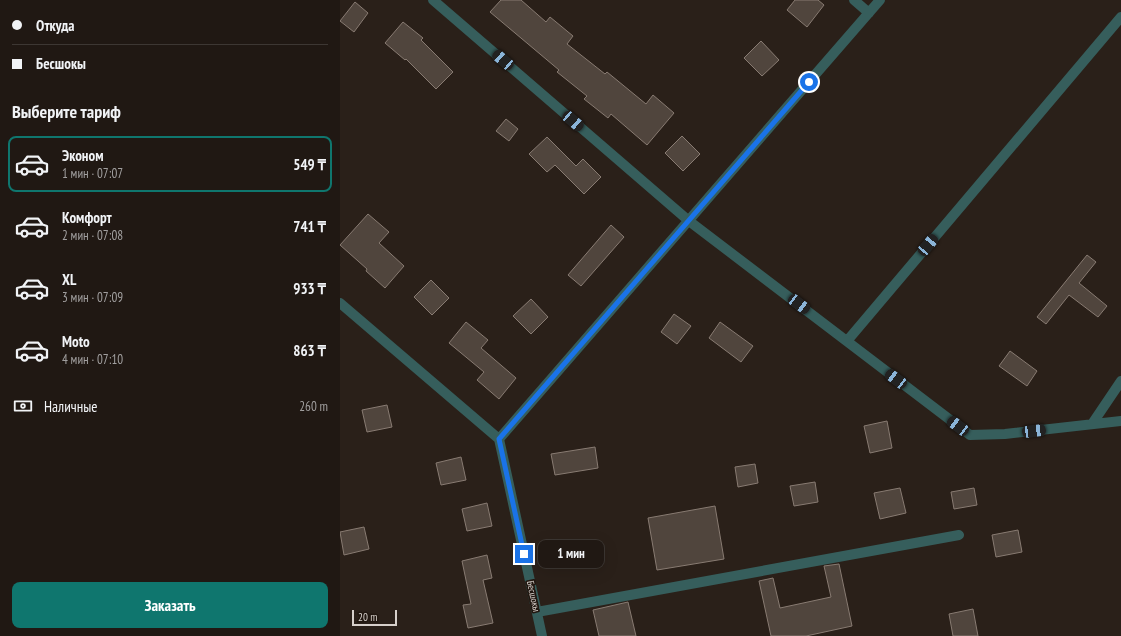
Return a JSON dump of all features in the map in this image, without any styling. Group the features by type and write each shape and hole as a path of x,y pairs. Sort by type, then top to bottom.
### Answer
{"street":[{"path":"433,0 689,221 970,435 1005,434 1121,421"},
{"path":"854,0 869,13"},
{"path":"340,302 499,439 880,0"},
{"path":"847,341 1121,17"},
{"path":"1092,424 1121,381"},
{"name":"Бесшокы","path":"499,439 542,636"},
{"path":"537,612 959,534"}],"building":[{"path":"501,0 521,0 546,22 550,17 573,36 567,44 605,74 607,72 646,104 653,95 674,113 647,145 611,114 608,118 584,99 587,96 557,72 559,70 490,12"},
{"path":"795,0 818,0 824,5 807,27 787,10"},
{"path":"355,2 368,13 354,32 340,21"},
{"path":"403,22 423,38 421,40 453,72 436,89 406,59 405,60 385,43"},
{"path":"761,41 779,60 762,76 744,58"},
{"path":"506,119 518,129 509,141 496,131"},
{"path":"682,136 700,154 683,171 665,153"},
{"path":"547,137 576,166 583,159 601,177 584,194 555,165 547,172 529,154"},
{"path":"368,214 389,232 379,243 404,266 385,288 366,271 367,269 340,245"},
{"path":"611,225 624,237 581,286 568,275"},
{"path":"1087,255 1096,262 1079,283 1107,306 1098,317 1069,295 1046,324 1037,317"},
{"path":"431,280 449,298 432,315 414,297"},
{"path":"531,299 548,317 531,334 513,316"},
{"path":"674,314 691,326 677,344 661,332"},
{"path":"466,322 488,340 481,348 516,378 499,399 477,380 484,372 449,343"},
{"path":"720,322 753,346 741,362 709,338"},
{"path":"1010,351 1037,371 1027,386 999,366"},
{"path":"387,405 392,427 367,432 362,410"},
{"path":"887,421 892,448 870,453 864,426"},
{"path":"595,447 598,468 555,475 551,454"},
{"path":"461,457 466,480 441,485 436,463"},
{"path":"755,464 758,483 738,487 735,467"},
{"path":"815,482 818,502 794,506 790,486"},
{"path":"900,488 906,513 880,519 874,493"},
{"path":"974,488 977,505 954,509 951,492"},
{"path":"487,503 492,526 467,531 462,509"},
{"path":"715,506 724,559 657,570 648,518"},
{"path":"364,527 369,549 344,555 340,532"},
{"path":"1018,530 1022,552 996,557 992,535"},
{"path":"487,555 492,578 483,580 493,623 468,628 463,605 471,604 462,561"},
{"path":"839,564 852,626 806,636 771,636 759,581 773,578 780,608 831,597 824,566"},
{"path":"628,602 636,636 599,636 593,610"},
{"path":"973,609 978,636 953,636 949,614"}],"route":[{"path":"524,554 499,439 809,82"}]}
